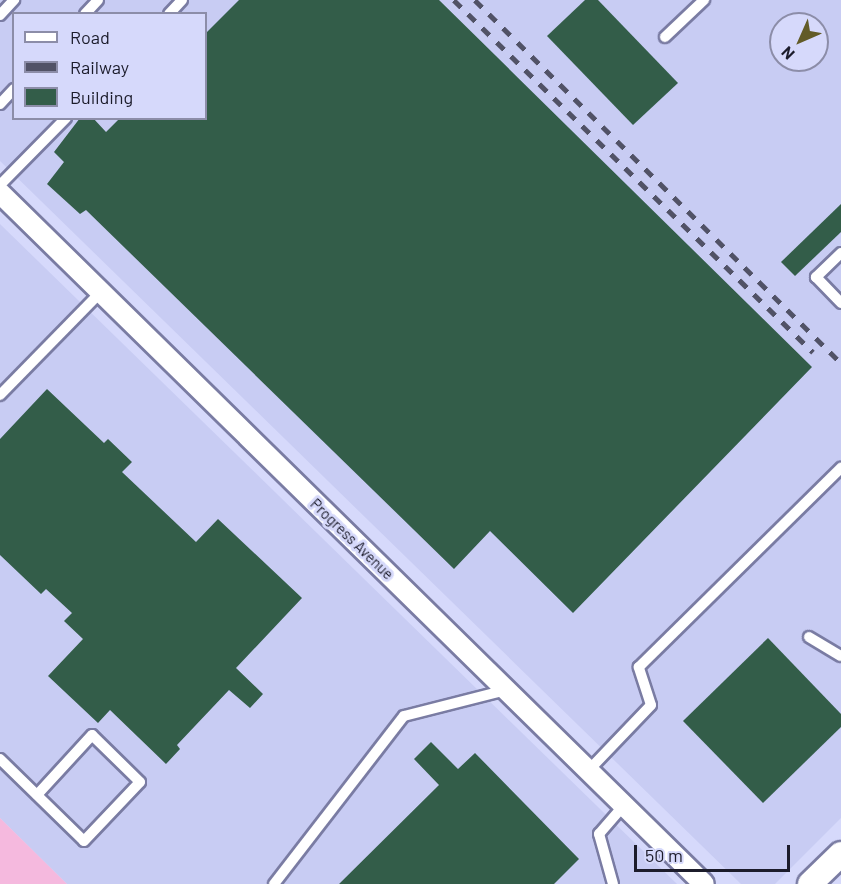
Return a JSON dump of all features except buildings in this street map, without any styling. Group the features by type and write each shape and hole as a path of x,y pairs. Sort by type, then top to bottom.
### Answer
{"street":[{"name":"Progress Avenue","path":"0,193 704,884"},
{"path":"810,884 841,854"}],"lane":[{"path":"0,15 14,0"},
{"path":"87,12 97,0"},
{"path":"171,12 182,0"},
{"path":"665,37 704,0"},
{"path":"0,104 12,91"},
{"path":"0,185 64,120"},
{"path":"841,254 816,277 841,303"},
{"path":"0,395 101,292"},
{"path":"588,771 651,705 639,667 841,468"},
{"path":"809,637 841,656"},
{"path":"274,884 404,716 506,690"},
{"path":"0,759 84,841 140,782 92,735 37,795"},
{"path":"613,884 599,834 624,805"}],"shaded area":[{"path":"0,0 841,0 841,818 775,884 741,884 0,161"},
{"path":"0,224 677,884 67,884 0,818"},
{"path":"0,818 67,884 0,884"}],"railway":[{"path":"454,0 813,352"},
{"path":"475,0 841,363"}]}
